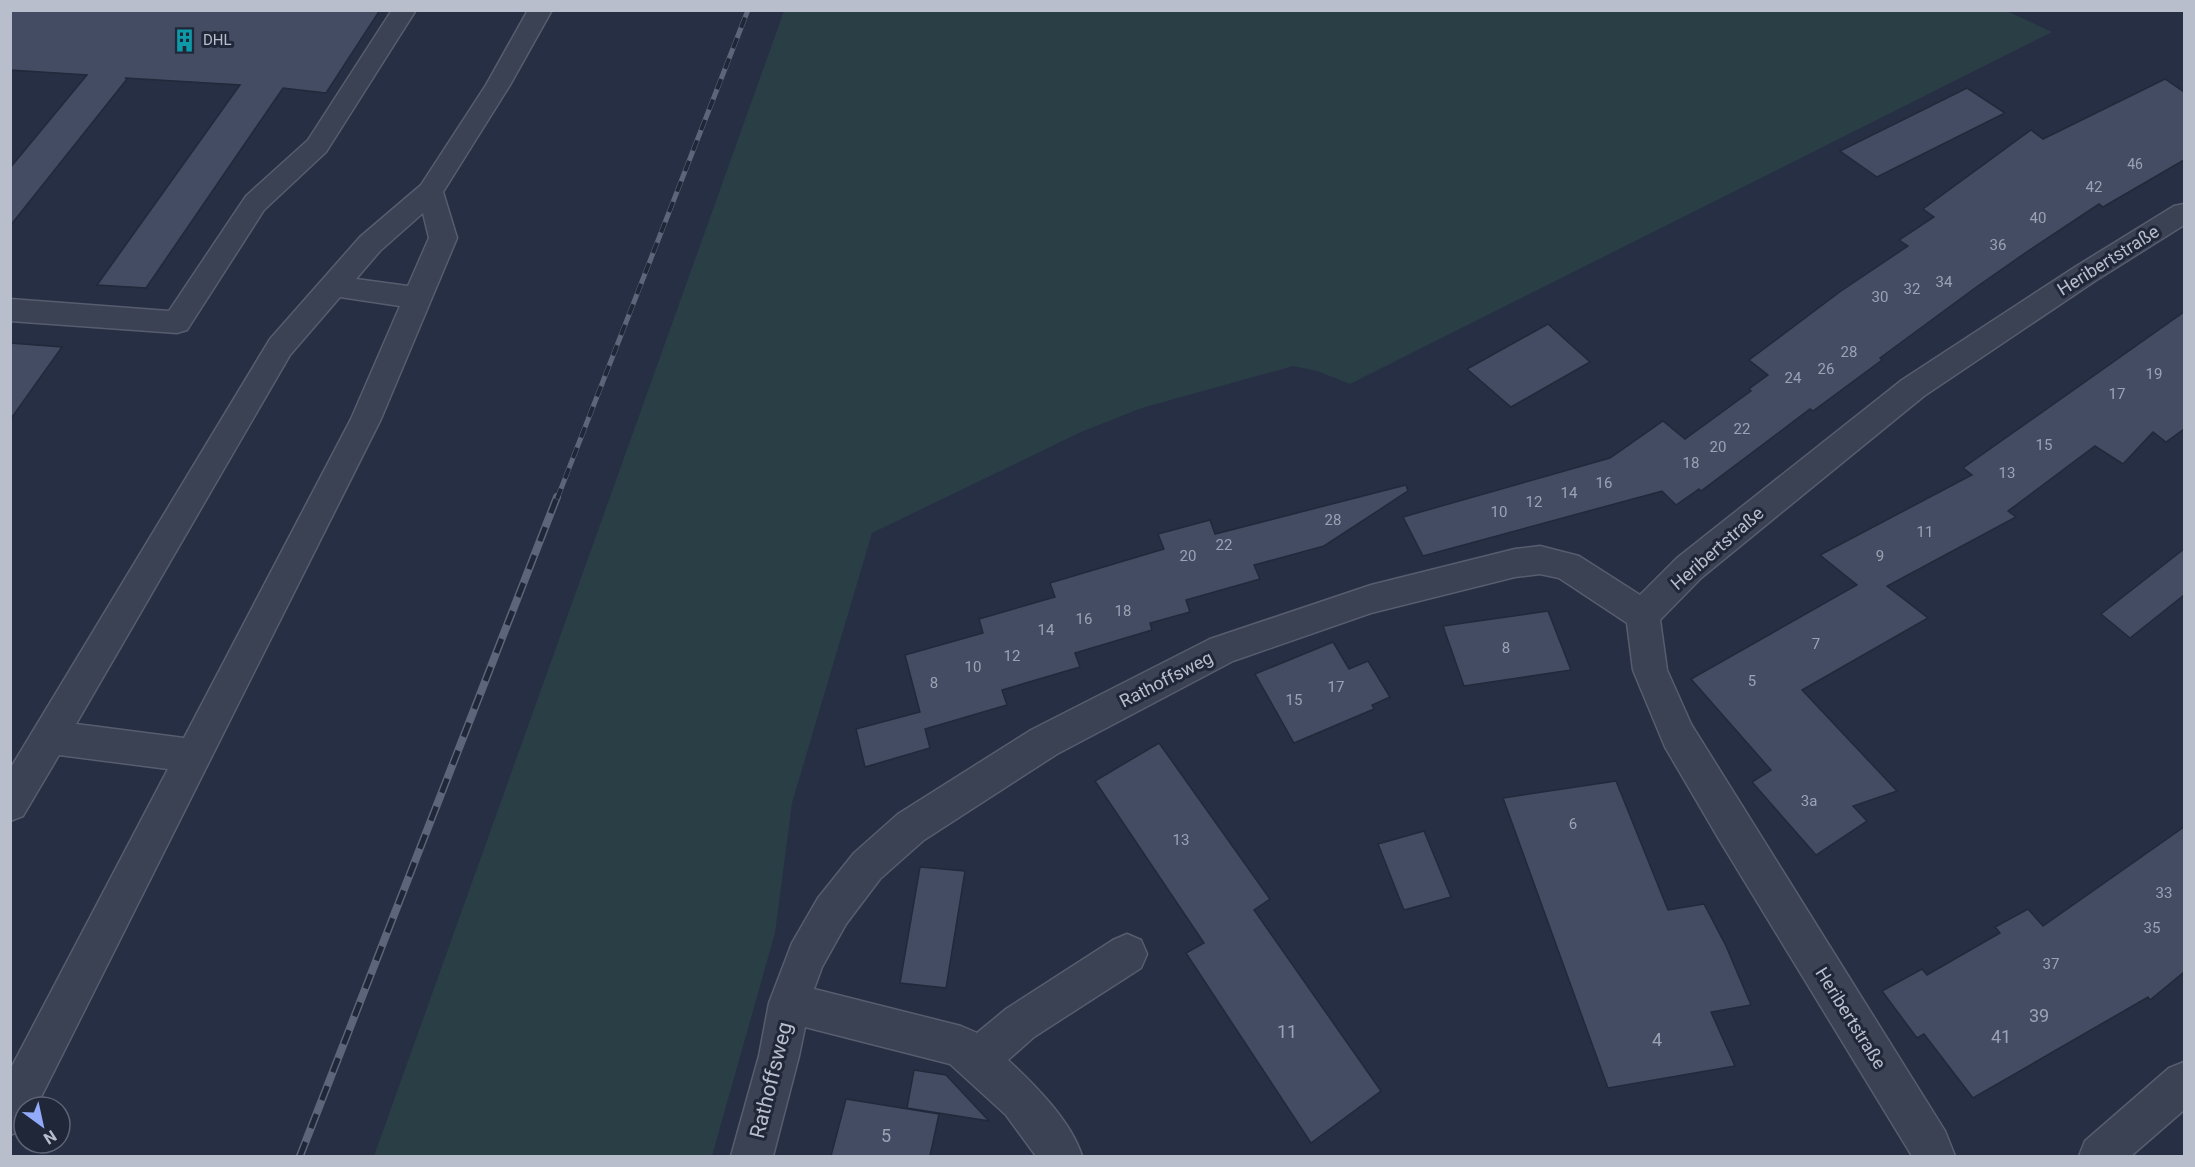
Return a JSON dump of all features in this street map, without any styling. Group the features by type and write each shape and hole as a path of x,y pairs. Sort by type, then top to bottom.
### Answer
{"street":[{"path":"10,310 177,322 255,203 317,146 404,10"},
{"path":"10,804 280,347 370,244 430,192 498,85 540,10"},
{"path":"10,1114 366,419 443,238 430,192"},
{"name":"Heribertstraße","path":"1934,1156 1678,735 1650,670 1643,615 1689,568 1913,388 2085,274 2184,213"},
{"path":"334,286 418,298"},
{"name":"Rathoffsweg","path":"752,1156 779,1056 789,1003 806,957 832,911 867,866 911,827 1044,742 1222,650 1371,599 1515,563 1540,560 1567,566 1643,615"},
{"path":"50,737 194,756"},
{"path":"976,1061 1020,1023 1127,954"},
{"name":"Rathoffsweg","path":"789,1003 961,1046 1021,1100 1061,1156"},
{"path":"2100,1156 2184,1083"}],"shaded area":[{"path":"2005,10 2052,32 1350,384 1317,371 1293,366 1142,408 1081,432 872,533 792,803 775,933 712,1156 374,1156 784,11"}],"building":[{"name":"DHL","path":"10,10 380,10 326,93 283,88 146,288 97,285 240,85 125,78 127,79 10,226 10,168 87,75 10,70"},
{"path":"2165,79 2184,92 2184,160 2103,207 2099,204 2028,251 1701,491 1699,489 1676,505 1662,491 1423,556 1403,517 1610,458 1663,421 1685,439 1751,391 1749,389 1768,375 1749,360 1841,291 1908,246 1899,240 1934,217 1923,209 2031,130 2043,139"},
{"path":"1967,88 2005,113 1877,177 1840,151"},
{"path":"2184,312 2184,429 2166,442 2153,432 2123,464 2095,446 2008,511 2016,517 1887,586 1928,618 1802,690 1897,791 1853,806 1867,821 1816,855 1752,782 1771,770 1691,679 1857,585 1820,555 1972,475 1963,468"},
{"path":"1548,324 1590,362 1511,407 1467,369"},
{"path":"10,343 62,347 10,420"},
{"path":"1406,485 1408,491 1324,546 1254,565 1260,579 1186,600 1190,612 1150,623 1152,630 1075,653 1080,667 1002,690 1007,705 925,729 930,748 865,767 856,729 920,712 905,655 983,633 979,619 1055,597 1050,583 1164,549 1158,534 1210,520 1215,534"},
{"path":"2184,549 2184,595 2130,638 2101,614"},
{"path":"1548,611 1571,670 1464,686 1443,626"},
{"path":"1333,642 1349,669 1368,661 1390,697 1372,705 1374,709 1294,743 1255,674"},
{"path":"1159,743 1270,899 1254,910 1381,1091 1311,1143 1186,953 1204,943 1095,781"},
{"path":"1616,781 1668,910 1704,904 1726,946 1751,1005 1711,1012 1735,1066 1608,1088 1503,798"},
{"path":"2184,827 2184,972 2150,1000 2148,997 1973,1098 1924,1034 1917,1038 1882,991 1922,969 1927,975 2000,933 1995,927 2028,909 2043,926"},
{"path":"1424,831 1451,897 1404,910 1378,844"},
{"path":"920,867 965,871 946,988 900,983"},
{"path":"914,1070 946,1075 989,1121 907,1108"},
{"path":"846,1099 939,1114 930,1156 831,1156"}],"railway":[{"path":"557,499 748,10"},
{"path":"300,1156 557,497"}],"place":[{"name":"DHL","path":"185,40"}]}
